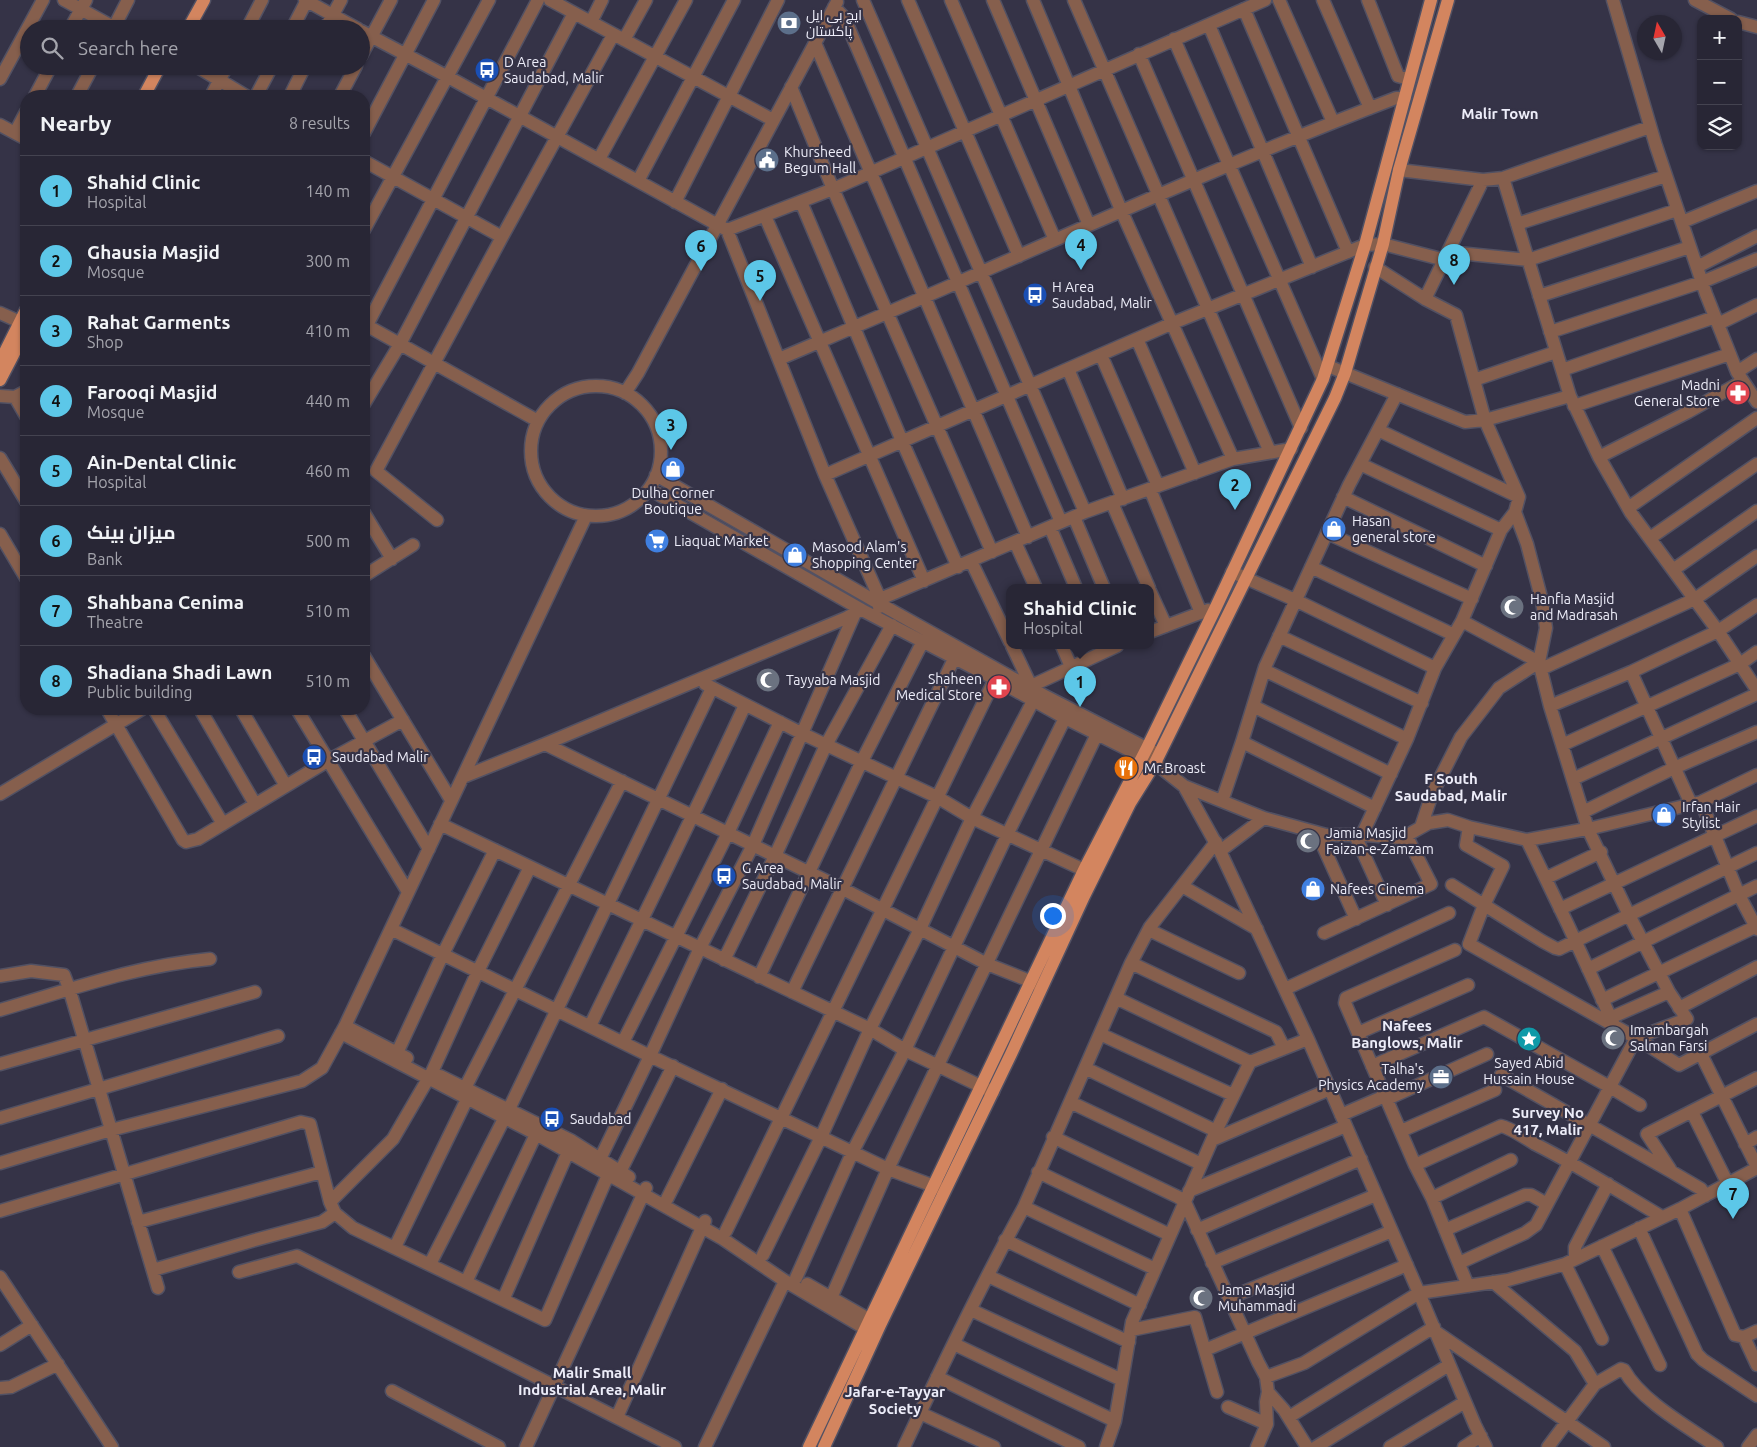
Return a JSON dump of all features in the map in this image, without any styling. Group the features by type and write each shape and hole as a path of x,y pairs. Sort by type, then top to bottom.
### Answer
{"main road":[{"path":"1037,983 1084,870 1215,609 1323,379 1365,245 1431,0"},
{"path":"809,1447 872,1326 1037,983 1130,803 1157,759 1336,398 1382,244 1399,170 1448,0"},
{"path":"186,20 198,2"},
{"path":"191,20 198,2"},
{"path":"147,90 155,75"},
{"path":"155,90 163,75"},
{"path":"0,362 20,331"},
{"path":"0,380 20,333"},
{"path":"824,1447 872,1326"}],"street":[{"path":"32,20 43,0"},
{"path":"64,0 83,5 104,20"},
{"path":"119,20 128,0"},
{"path":"252,20 262,0"},
{"path":"296,20 306,0 341,20"},
{"path":"330,20 340,0"},
{"path":"370,29 391,0"},
{"path":"370,121 434,0"},
{"path":"370,218 489,0"},
{"path":"370,316 538,0"},
{"path":"591,22 602,0"},
{"path":"437,520 376,471 557,136 619,38 646,0"},
{"path":"599,159 686,0"},
{"path":"638,181 734,0"},
{"path":"674,202 778,0"},
{"path":"863,0 1031,385 1080,515 1103,584"},
{"path":"908,0 1019,256"},
{"path":"951,0 1055,240"},
{"path":"993,0 1089,225"},
{"path":"1033,0 1121,210 1233,460"},
{"path":"1074,0 1270,452"},
{"path":"722,228 765,216 833,189 1265,0"},
{"path":"1279,0 1333,122"},
{"path":"1323,0 1370,108"},
{"path":"1368,0 1398,76 1409,79"},
{"path":"1613,0 1650,127 1702,282 1740,377 1757,402"},
{"path":"1695,0 1723,15"},
{"path":"554,1 773,120"},
{"path":"625,393 722,228 773,120 836,3"},
{"path":"836,3 844,17 1007,396 1056,525 1075,584"},
{"path":"75,20 83,5"},
{"path":"1244,9 1348,252"},
{"path":"370,394 400,344 574,13"},
{"path":"1742,23 1757,27"},
{"path":"1208,25 1312,266"},
{"path":"370,35 722,228 779,359 878,606 892,625 1065,718 1097,734 1144,752"},
{"path":"1174,40 1323,379"},
{"path":"0,79 20,42"},
{"path":"814,44 1028,536"},
{"path":"1139,54 1301,428"},
{"path":"38,90 46,75"},
{"path":"80,90 88,75"},
{"path":"211,75 236,90"},
{"path":"214,90 222,75"},
{"path":"259,90 267,75"},
{"path":"293,90 300,75"},
{"path":"343,90 351,75"},
{"path":"791,87 833,189 992,552"},
{"path":"779,359 1262,150 1396,98 1405,98"},
{"path":"0,125 20,135"},
{"path":"1399,170 1483,180 1503,178 1650,127"},
{"path":"370,164 502,237"},
{"path":"1517,224 1666,176"},
{"path":"1503,178 1572,401 1600,458 1628,508 1718,631 1757,692 1573,779"},
{"path":"1425,299 1483,180"},
{"path":"1682,222 1757,191"},
{"path":"801,202 902,441 958,566"},
{"path":"825,475 1137,339 1365,245 1382,244 1446,256 1528,260 1677,210"},
{"path":"765,216 924,581"},
{"path":"1697,267 1757,236"},
{"path":"1539,296 1690,247"},
{"path":"1550,332 1702,282 1757,259"},
{"path":"1359,835 1375,808 1407,739 1435,668 1462,621 1501,530 1514,512 1519,497 1485,420 1456,315 1425,299 1375,267"},
{"path":"1562,370 1716,321 1757,305"},
{"path":"0,313 20,324"},
{"path":"370,328 538,421"},
{"path":"1137,339 1195,473"},
{"path":"1474,380 1556,352"},
{"path":"1328,366 1466,422 1485,420 1572,401 1730,354"},
{"path":"1101,355 1201,613"},
{"path":"1600,458 1688,412 1740,377 1757,359"},
{"path":"1068,369 1147,584"},
{"path":"585,387 606,387 625,393 640,403 651,417 659,433 661,451 659,468 649,489 640,500 624,510 605,516 586,516 567,510 550,498 538,482 531,462 531,442 538,421 549,406 560,398 585,387"},
{"path":"0,396 20,394"},
{"path":"1222,801 1264,670 1343,497 1396,394"},
{"path":"1628,508 1757,418"},
{"path":"1378,430 1519,497"},
{"path":"462,777 698,681 858,612 878,606 924,581 1080,515 1233,460 1270,452 1291,450"},
{"path":"0,458 20,491"},
{"path":"1360,464 1501,530"},
{"path":"1650,538 1757,464"},
{"path":"656,475 878,606 1030,687 1157,759 1184,786 1218,847 1308,1038 1484,1442 1464,1447"},
{"path":"649,489 858,612"},
{"path":"1343,497 1486,566"},
{"path":"1673,570 1757,511"},
{"path":"1459,1263 1525,1233 1536,1225 1636,1038 1686,1020 1659,974 1588,829 1550,706 1540,665 1546,628 1542,601 1527,544 1514,512"},
{"path":"0,1163 111,1130 302,1081 322,1068 343,1030 586,516"},
{"path":"370,523 392,559"},
{"path":"1327,533 1472,599"},
{"path":"0,534 20,568"},
{"path":"1015,542 1034,584"},
{"path":"370,572 413,545"},
{"path":"1421,827 1432,794 1461,737 1499,688 1540,665 1695,599 1757,556"},
{"path":"971,561 1006,634"},
{"path":"1311,567 1454,635"},
{"path":"1232,572 1296,600 1435,668"},
{"path":"1154,601 1166,626"},
{"path":"1550,706 1631,672 1718,631 1757,605"},
{"path":"1154,630 1215,609"},
{"path":"600,1158 700,948 753,845 858,612"},
{"path":"1462,621 1540,665"},
{"path":"724,960 775,856 826,745 892,625"},
{"path":"1279,636 1422,703"},
{"path":"759,976 862,761 924,641"},
{"path":"1013,649 1030,687"},
{"path":"1063,649 1071,667"},
{"path":"1030,687 1102,649"},
{"path":"1562,745 1740,664 1757,652"},
{"path":"792,992 954,659"},
{"path":"370,666 451,800"},
{"path":"1264,670 1407,739"},
{"path":"1602,1000 1757,927 1739,895 1715,836 1674,768 1631,672"},
{"path":"726,1231 995,679"},
{"path":"698,681 803,734 937,797 972,818 1008,833 1041,851 1084,870"},
{"path":"430,1264 507,1113 712,688"},
{"path":"763,1255 972,818 1033,701"},
{"path":"590,1026 694,816 746,705"},
{"path":"1253,706 1391,774"},
{"path":"111,715 183,840 186,842 198,839 329,760 403,720"},
{"path":"0,794 133,715"},
{"path":"158,715 223,824"},
{"path":"204,715 256,804"},
{"path":"245,715 286,786"},
{"path":"301,715 408,892"},
{"path":"349,715 429,849"},
{"path":"705,1447 791,1280 853,1151 905,1050 1065,718"},
{"path":"623,1042 728,833 780,722"},
{"path":"1583,812 1674,768 1757,732"},
{"path":"831,1298 888,1169 1097,734"},
{"path":"1242,742 1375,808"},
{"path":"545,744 808,872 987,964 1037,983"},
{"path":"1184,786 1264,818 1326,835 1402,838 1429,823 1448,820 1469,827 1527,840 1588,829 1696,803 1757,775"},
{"path":"395,1247 515,988 622,781"},
{"path":"1560,909 1757,816"},
{"path":"904,1447 1005,1240 1024,1207 1131,963 1149,930 1182,886 1218,847 1264,818"},
{"path":"440,824 792,992 870,1030 937,1066 987,1088"},
{"path":"1469,827 1466,845 1503,866 1484,905 1469,944 1612,1022 1679,1065 1757,1024"},
{"path":"1326,835 1323,846 1356,919"},
{"path":"1359,835 1387,905"},
{"path":"1324,933 1431,884 1406,835"},
{"path":"1527,840 1612,1022"},
{"path":"397,1053 443,954 495,850"},
{"path":"1546,878 1600,852"},
{"path":"1452,885 1555,948 1560,949 1757,853"},
{"path":"152,1270 322,1222 393,1139 430,1075 478,971 530,867"},
{"path":"1182,886 1257,929"},
{"path":"1588,969 1757,886"},
{"path":"1285,989 1449,913"},
{"path":"391,929 780,1118 888,1169 939,1188"},
{"path":"1149,930 1239,973"},
{"path":"1455,950 1346,998 1345,1003 1415,1165 1432,1198 1468,1286"},
{"path":"0,1010 120,974 165,964 210,959"},
{"path":"1131,963 1276,1032 1284,1048"},
{"path":"1679,1008 1757,967"},
{"path":"0,976 31,971 64,975 85,1039 158,1288"},
{"path":"1358,1033 1468,985"},
{"path":"0,1064 254,992"},
{"path":"1612,1022 1669,992"},
{"path":"1116,998 1250,1062"},
{"path":"1372,1066 1484,1017 1640,1105"},
{"path":"343,1030 397,1053 430,1075"},
{"path":"343,1030 507,1113 572,1141 600,1158 614,1173"},
{"path":"1100,1034 1233,1095"},
{"path":"0,1118 278,1036"},
{"path":"1106,1447 1116,1421 1132,1322 1233,1095 1250,1062 1308,1038"},
{"path":"1054,1137 1178,1197 1187,1197 1344,1121 1386,1098 1487,1054"},
{"path":"1266,1377 1304,1364 1419,1293 1508,1280 1570,1261 1680,1209 1757,1167 1751,1141 1722,1096 1701,1054"},
{"path":"0,1211 302,1122 310,1124 333,1208 353,1228 545,1320 614,1173 673,1066"},
{"path":"1085,1068 1214,1135 1330,1089"},
{"path":"1501,1074 1701,1189 1705,1196"},
{"path":"1672,1172 1647,1134 1757,1078"},
{"path":"667,1199 722,1089"},
{"path":"1401,1131 1495,1090"},
{"path":"1070,1102 1201,1164"},
{"path":"1692,1112 1728,1184"},
{"path":"507,1113 536,1134 568,1152 614,1173 704,1224 726,1231 763,1255 791,1280"},
{"path":"1415,1165 1501,1126 1507,1127 1515,1134 1570,1162 1662,1217"},
{"path":"466,1282 536,1134"},
{"path":"503,1300 568,1152"},
{"path":"1197,1230 1361,1159"},
{"path":"1432,1198 1511,1160"},
{"path":"138,1222 322,1172"},
{"path":"1038,1172 1170,1235"},
{"path":"1602,1339 1570,1261 1608,1184"},
{"path":"645,1191 667,1199 742,1250 872,1326"},
{"path":"526,1447 645,1191"},
{"path":"1212,1263 1376,1195"},
{"path":"1445,1230 1525,1195 1531,1195 1547,1204"},
{"path":"1187,1197 1197,1230 1266,1377 1268,1392 1266,1402 1267,1424 1258,1447"},
{"path":"1024,1207 1155,1270"},
{"path":"1680,1209 1735,1335 1744,1338 1757,1364"},
{"path":"616,1417 704,1224"},
{"path":"1638,1228 1697,1354 1757,1396"},
{"path":"1228,1298 1392,1231"},
{"path":"1005,1240 1140,1305"},
{"path":"1602,1246 1660,1365"},
{"path":"239,1272 297,1256 675,1447"},
{"path":"1205,1350 1407,1265"},
{"path":"988,1276 1130,1336 1195,1317 1217,1392"},
{"path":"0,1277 112,1447"},
{"path":"1493,1282 1576,1351 1594,1384"},
{"path":"817,1295 831,1298 872,1326"},
{"path":"971,1310 1122,1380"},
{"path":"0,1345 32,1325"},
{"path":"1289,1417 1435,1330"},
{"path":"1435,1330 1604,1447"},
{"path":"1744,1338 1757,1330"},
{"path":"954,1344 1116,1421"},
{"path":"0,1388 11,1386 58,1364"},
{"path":"1316,1447 1449,1365"},
{"path":"1548,1447 1594,1384 1619,1369 1624,1370 1636,1387 1670,1415 1717,1447"},
{"path":"937,1377 1079,1447"},
{"path":"392,1390 499,1447"},
{"path":"1268,1392 1289,1417 1307,1447"},
{"path":"1390,1447 1465,1402"},
{"path":"1228,1407 1267,1424"},
{"path":"920,1414 994,1447"},
{"path":"1748,1447 1757,1435"}],"place":[{"name":"ایچ بی ایل پاکستان","path":"789,23"},
{"name":"D Area Saudabad, Malir","path":"487,70"},
{"name":"Khursheed Begum Hall","path":"767,160"},
{"name":"Farooqi Masjid","path":"1081,270"},
{"name":"میزان بینک","path":"701,271"},
{"name":"Shadiana Shadi Lawn","path":"1454,285"},
{"name":"H Area Saudabad, Malir","path":"1035,295"},
{"name":"Ain-Dental Clinic","path":"760,301"},
{"name":"Madni General Store","path":"1738,393"},
{"name":"Rahat Garments","path":"671,450"},
{"name":"Dulha Corner Boutique","path":"673,469"},
{"name":"Ghausia Masjid","path":"1235,510"},
{"name":"Hasan general store","path":"1334,529"},
{"name":"Liaquat Market","path":"657,541"},
{"name":"Masood Alam's Shopping Center","path":"795,555"},
{"name":"Hanfia Masjid and Madrasah","path":"1512,607"},
{"name":"Tayyaba Masjid","path":"768,680"},
{"name":"Shaheen Medical Store","path":"999,687"},
{"name":"Shahid Clinic","path":"1080,707"},
{"name":"Saudabad Malir","path":"314,757"},
{"name":"Mr.Broast","path":"1126,768"},
{"name":"Irfan Hair Stylist","path":"1664,815"},
{"name":"Jamia Masjid Faizan-e-Zamzam","path":"1308,841"},
{"name":"G Area Saudabad, Malir","path":"724,876"},
{"name":"Nafees Cinema","path":"1313,889"},
{"name":"Imambargah Salman Farsi","path":"1613,1038"},
{"name":"Sayed Abid Hussain House","path":"1529,1039"},
{"name":"Talha's Physics Academy","path":"1441,1077"},
{"name":"Saudabad","path":"552,1119"},
{"name":"Shahbana Cenima","path":"1733,1219"},
{"name":"Jama Masjid Muhammadi","path":"1201,1298"}],"district":[{"name":"Malir Town","path":"1500,113"},
{"name":"F South Saudabad, Malir","path":"1451,786"},
{"name":"Nafees Banglows, Malir","path":"1407,1034"},
{"name":"Survey No 417, Malir","path":"1548,1120"},
{"name":"Malir Small Industrial Area, Malir","path":"592,1380"},
{"name":"Jafar-e-Tayyar Society","path":"895,1400"}]}
